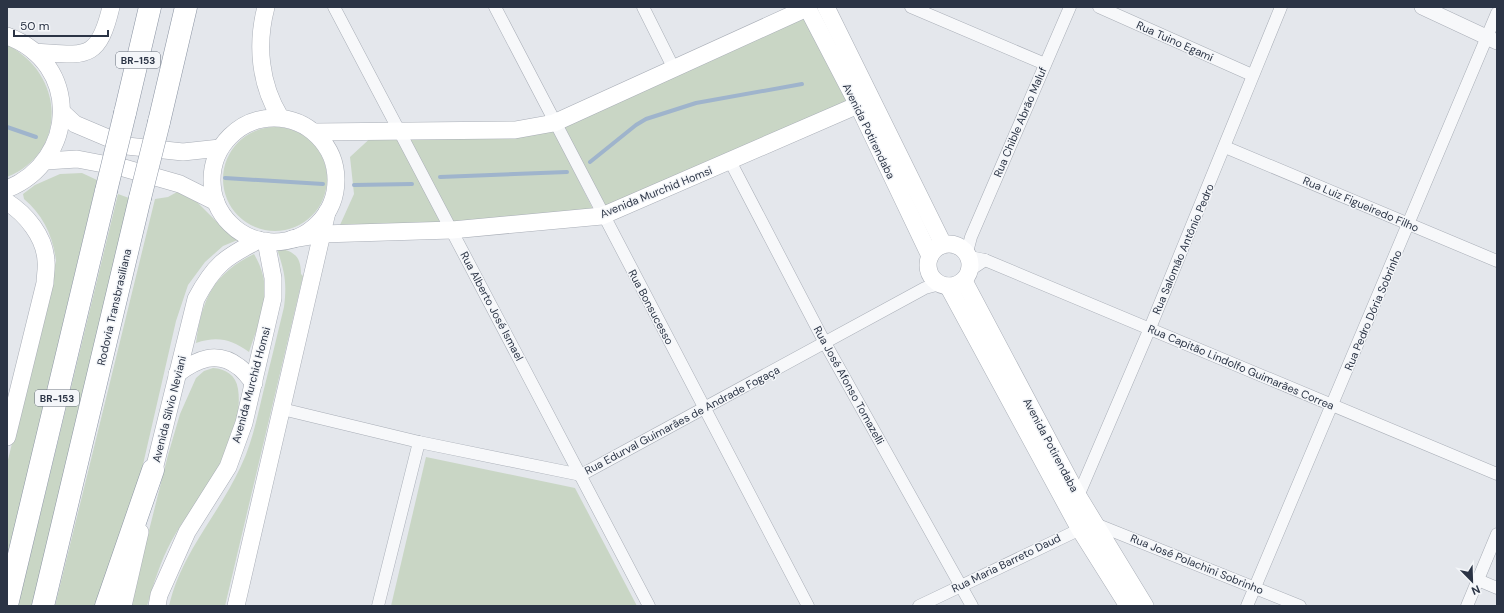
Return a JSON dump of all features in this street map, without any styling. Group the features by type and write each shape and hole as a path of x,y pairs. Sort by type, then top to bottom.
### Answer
{"highway":[{"name":"BR-153","path":"7,605 150,7"},
{"name":"Rodovia Transbrasiliana","path":"42,606 140,198 160,122 186,7"},
{"path":"178,39 189,32 198,7"},
{"path":"106,606 153,470"}],"main road":[{"path":"35,52 71,55 86,53 96,46 106,29 111,7"},
{"path":"266,7 261,26 260,50 263,75 270,101 280,118"},
{"path":"315,132 515,130 554,123 808,7"},
{"name":"Avenida Potirendaba","path":"808,7 858,105 930,256 935,249 956,265 1070,511 1086,525 1145,606"},
{"name":"Avenida Potirendaba","path":"826,7 956,265 1078,496 1086,525 1128,606"},
{"path":"7,36 35,52 52,73 57,85 62,112 58,138 46,161 27,179 7,189"},
{"name":"Avenida Murchid Homsi","path":"292,239 322,234 452,230 602,216 858,105"},
{"path":"62,112 75,124 127,146 183,152 220,148"},
{"path":"236,606 327,212 335,194 337,175 328,147 315,132 292,120 280,118 260,119 241,127 230,136 220,148 213,169 213,191 216,202 220,211 233,226 245,234 263,241 279,242 292,239 314,227 327,212"},
{"path":"46,161 77,159 124,168 180,184 216,202"},
{"path":"7,202 16,207 28,219 40,240 46,260 45,283 7,437"},
{"name":"Avenida Murchid Homsi","path":"157,606 159,595 187,532 228,467 244,423 273,298 273,278 263,241"},
{"name":"Avenida Sílvio Neviani","path":"123,606 153,470 196,299 217,265 229,256 263,241"},
{"path":"178,374 197,361 208,358 225,359 240,367 254,383"}],"street":[{"name":"Rua Alberto José Ismael","path":"334,7 401,131 649,606"},
{"name":"Rua Bonsucesso","path":"494,7 602,216 808,606"},
{"path":"643,7 674,69"},
{"path":"911,7 1045,64"},
{"name":"Rua Chible Abrão Maluf","path":"956,265 1070,7"},
{"name":"Rua Tuino Egami","path":"1099,7 1252,75"},
{"name":"Rua Salomão Antônio Pedro","path":"1070,511 1078,496 1150,328 1281,7"},
{"path":"1422,7 1492,39"},
{"name":"Rua Pedro Dória Sobrinho","path":"1247,606 1409,224 1492,39 1497,13"},
{"name":"Rua Luiz Figueiredo Filho","path":"1225,147 1497,261"},
{"name":"Rua José Afonso Tomazelli","path":"730,161 825,343 972,606"},
{"name":"Rua Capitão Lindolfo Guimarães Correa","path":"956,265 1150,328 1497,474"},
{"name":"Rua Edurval Guimarães de Andrade Fogaça","path":"282,409 419,442 580,475 825,343 956,265"},
{"path":"378,606 419,442"},
{"name":"Rua Maria Barreto Daud","path":"920,606 960,585 1086,525"},
{"name":"Rua José Polachini Sobrinho","path":"1086,525 1255,587 1300,606"},
{"path":"1467,606 1497,534"},
{"path":"1478,580 1497,588"}],"green space":[{"path":"805,15 851,104 606,210 561,126"},
{"path":"7,45 26,58 40,74 48,92 52,112 49,132 41,150 27,165 7,177"},
{"path":"275,127 295,131 304,135 312,142 319,150 323,159 327,179 323,199 319,208 312,216 304,223 295,227 275,231 255,227 246,223 238,216 231,208 227,199 223,179 227,159 231,150 238,142 246,135 255,131"},
{"path":"552,128 595,213 455,225 407,134"},
{"path":"376,133 396,133 444,226 340,225 354,194 350,157"},
{"path":"82,173 97,180 7,559 7,464 56,261 50,235 42,219 24,199 23,194 35,185 60,174"},
{"path":"177,192 197,202 223,228 240,239 223,246 205,262 188,285 176,321 133,508 100,606 55,606 155,199 168,197"},
{"path":"118,194 129,198 33,606 18,606"},
{"path":"279,248 289,251 296,256 300,263 301,274 303,276 225,606 169,606 182,568 232,484 245,457 251,439 284,307 284,272 277,249"},
{"path":"254,254 264,279 265,291 264,303 258,327 249,352 236,344 224,340 217,339 196,343 206,301 219,279 228,270"},
{"path":"213,368 226,371 233,376 237,384 239,402 238,414 231,440 220,465 203,494 180,526 168,548 147,606 130,606 168,455 180,414 196,378 204,371"},
{"path":"426,457 575,488 637,606 391,606"}],"waterway":[{"path":"590,162 636,125 646,119 696,103 802,84"},
{"path":"7,127 36,137"},
{"path":"440,177 567,172"},
{"path":"225,178 323,184"},
{"path":"354,185 412,184"}]}
